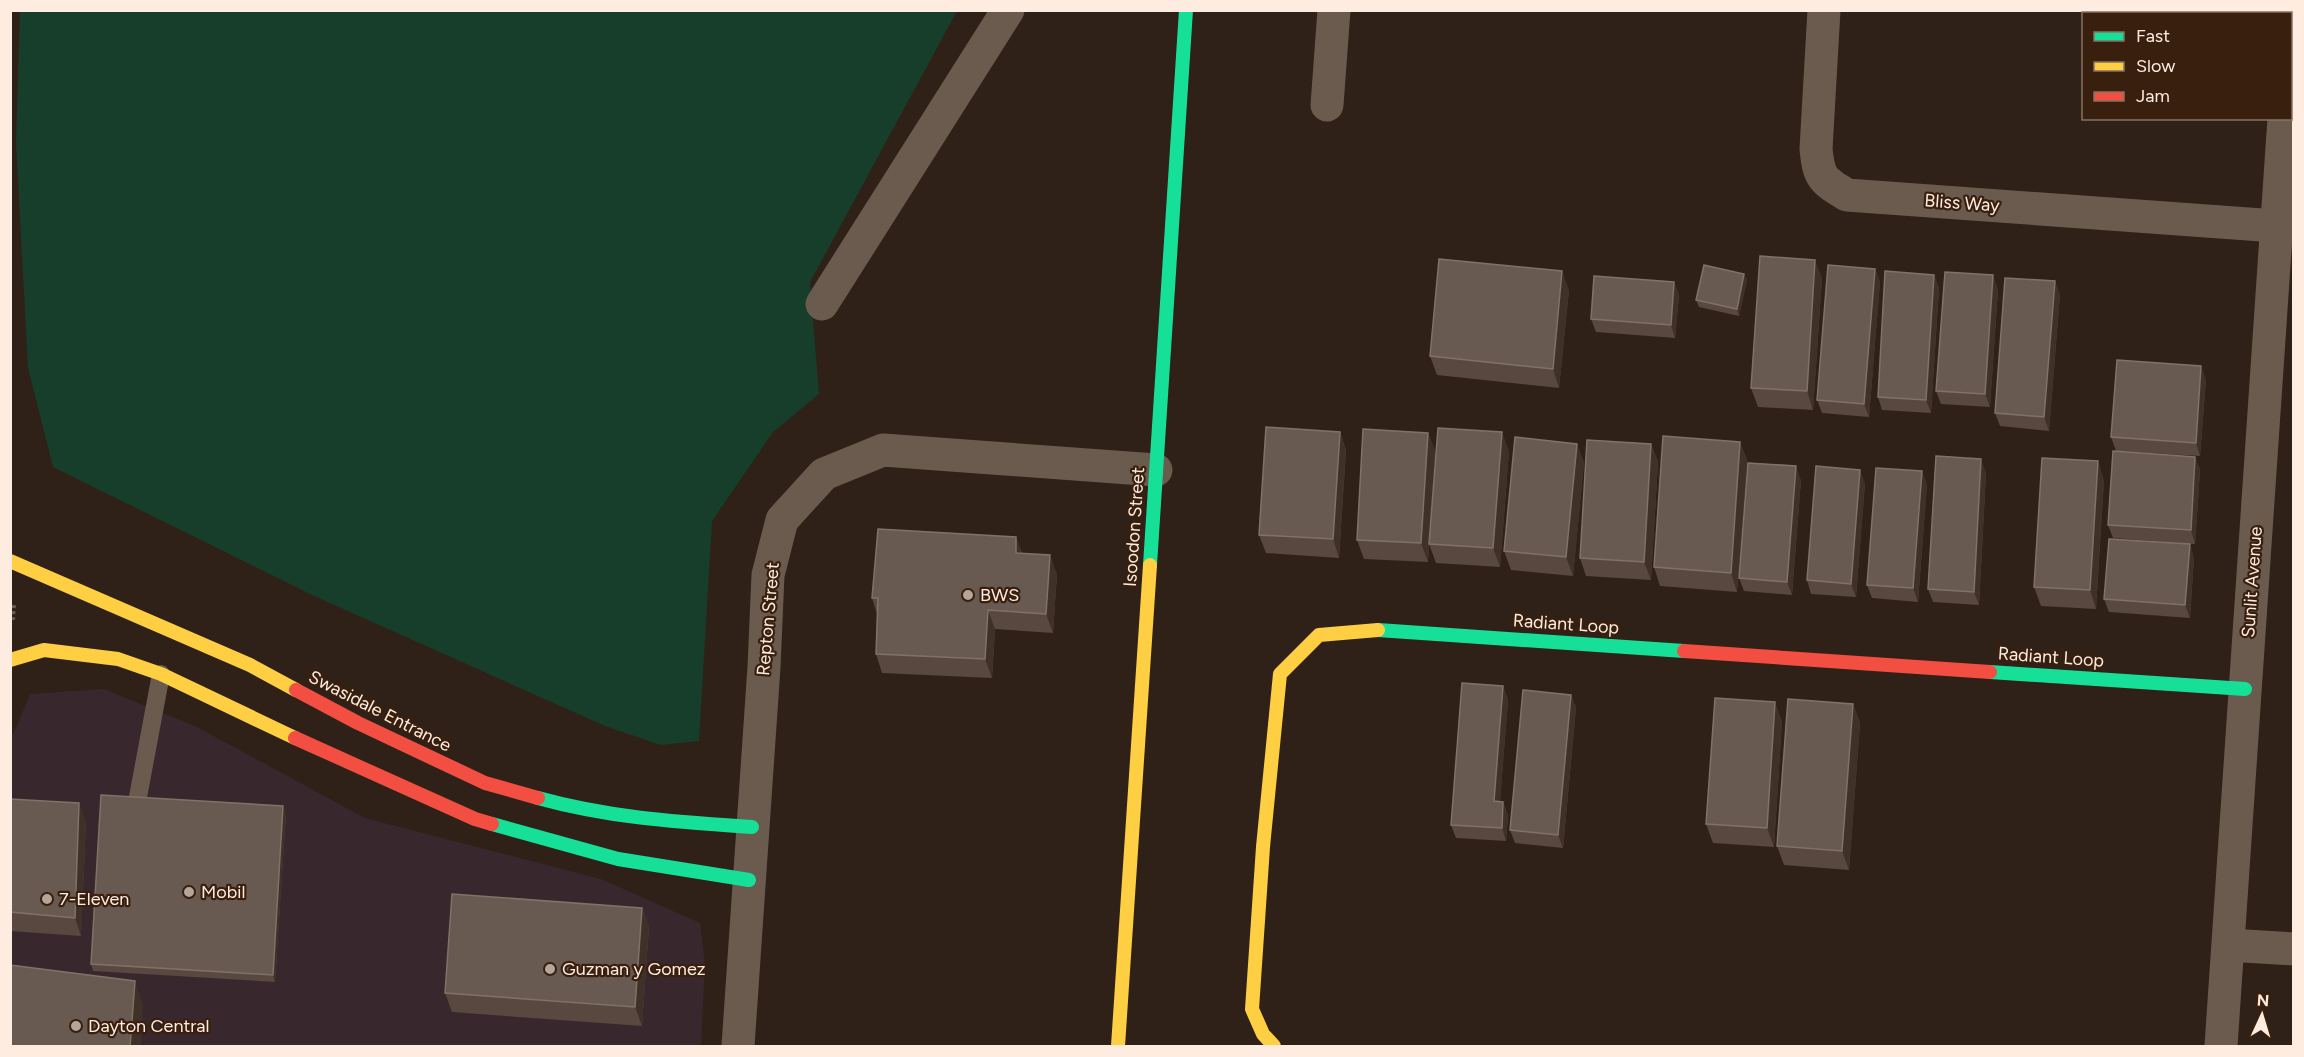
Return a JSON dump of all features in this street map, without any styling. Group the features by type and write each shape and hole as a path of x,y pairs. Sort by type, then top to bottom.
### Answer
{"street":[{"path":"822,304 1008,10"},
{"name":"Isoodon Street","path":"1118,1047 1186,10"},
{"path":"1327,105 1334,10"},
{"name":"Bliss Way","path":"1824,10 1816,149 1818,171 1829,184 1847,195 2276,226"},
{"name":"Sunlit Avenue","path":"2221,1047 2284,120"},
{"name":"Repton Street","path":"738,1047 768,575 782,520 824,474 883,450 1156,470"},
{"name":"Swasidale Entrance","path":"13,562 250,664 358,723 485,783 577,809 630,818 752,827"},
{"name":"Radiant Loop","path":"1274,1047 1263,1034 1252,1009 1263,847 1280,674 1319,635 1380,630 2245,689"},
{"path":"11,660 44,650 118,659 161,674 348,763 475,819 618,859 749,880"},
{"path":"2228,945 2294,949"}],"lane":[{"path":"138,797 161,674"}],"path":[{"path":"11,660 13,562"}],"shaded area":[{"path":"104,689 197,727 365,818 601,879 700,923 705,965 701,1046 11,1046 11,735 14,733 30,694"}],"green space":[{"path":"20,11 957,11 810,282 819,394 773,432 712,521 699,741 661,745 605,726 312,595 53,467 28,368 16,143"}],"building":[{"path":"1760,256 1815,260 1807,391 1751,388"},
{"path":"1439,259 1562,271 1553,369 1430,356"},
{"path":"1704,265 1744,274 1737,309 1696,300"},
{"path":"1828,265 1875,269 1864,404 1817,400"},
{"path":"1885,271 1934,275 1926,400 1878,397"},
{"path":"1945,272 1993,275 1985,394 1936,391"},
{"path":"1594,276 1674,282 1671,325 1591,319"},
{"path":"2005,278 2055,281 2044,417 1995,413"},
{"path":"2117,360 2201,366 2196,443 2111,437"},
{"path":"1266,427 1340,432 1333,539 1259,535"},
{"path":"1438,428 1502,432 1493,548 1429,544"},
{"path":"1363,429 1428,433 1421,543 1357,540"},
{"path":"1663,436 1740,442 1731,573 1654,567"},
{"path":"1515,437 1577,444 1566,557 1504,551"},
{"path":"1587,440 1651,444 1644,562 1580,558"},
{"path":"2113,451 2195,457 2191,530 2108,525"},
{"path":"1936,456 1981,459 1974,592 1928,589"},
{"path":"2042,458 2098,461 2090,590 2034,587"},
{"path":"1748,463 1796,466 1787,582 1739,578"},
{"path":"1816,466 1860,470 1851,584 1807,580"},
{"path":"1876,468 1922,471 1913,588 1867,585"},
{"name":"BWS","path":"878,529 1016,537 1016,553 1050,555 1046,614 988,610 985,659 876,654 878,598 872,598"},
{"path":"2109,539 2190,544 2185,605 2104,599"},
{"path":"1462,683 1503,686 1494,801 1503,802 1502,828 1451,825"},
{"path":"1523,690 1571,695 1558,835 1510,830"},
{"path":"1715,698 1775,702 1767,828 1706,824"},
{"path":"1788,699 1853,704 1842,851 1777,846"},
{"name":"Mobil","path":"101,795 283,806 273,975 91,964"},
{"name":"7-Eleven","path":"10,799 79,803 75,918 10,912"},
{"name":"Guzman y Gomez","path":"452,894 642,908 635,1007 445,993"},
{"name":"Dayton Central","path":"10,965 135,981 130,1047 10,1047"}],"traffic: fast":[{"path":"1150,565 1186,10"},
{"path":"1378,630 1684,651"},
{"path":"1990,672 2245,689"},
{"path":"538,798 618,815 752,827"},
{"path":"492,824 618,859 749,880"}],"traffic: slow":[{"path":"10,561 250,665 296,690"},
{"path":"1118,1046 1150,565"},
{"path":"1274,1046 1263,1034 1252,1009 1263,847 1280,674 1319,635 1378,630"},
{"path":"10,660 44,650 118,659 161,674 295,738"}],"traffic: jam":[{"path":"1684,651 1990,672"},
{"path":"296,690 358,723 485,783 538,798"},
{"path":"295,738 475,819 492,824"}],"place":[{"name":"BWS","path":"968,595"},
{"name":"Mobil","path":"189,892"},
{"name":"7-Eleven","path":"47,899"},
{"name":"Guzman y Gomez","path":"550,969"},
{"name":"Dayton Central","path":"76,1026"}]}
